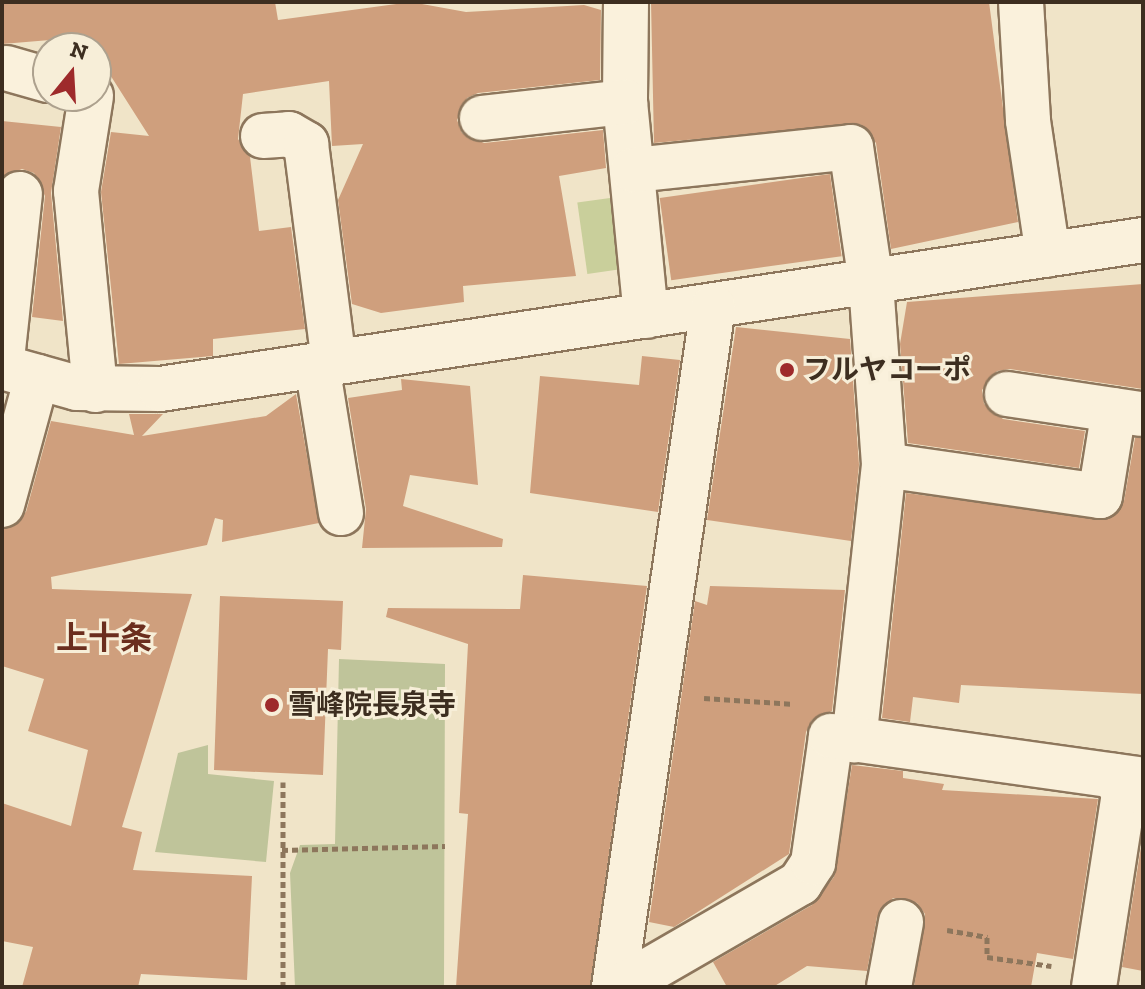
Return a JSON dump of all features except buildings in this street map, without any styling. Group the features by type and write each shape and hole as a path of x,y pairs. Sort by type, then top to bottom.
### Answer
{"street":[{"path":"626,2 625,102 646,316"},
{"path":"1021,2 1028,121 1048,255"},
{"path":"6,68 32,75"},
{"path":"482,118 625,102"},
{"path":"82,112 76,191 95,390"},
{"path":"263,136 289,134 306,144 341,513"},
{"path":"617,987 800,883 813,863 843,738 884,465 871,283 851,147 633,170"},
{"path":"2,505 14,368 20,194"},
{"path":"14,368 95,390 160,389 1143,240"},
{"path":"617,987 713,307"},
{"path":"884,465 1100,496 1128,412 1007,394"},
{"path":"843,738 1129,778 1124,793 1095,979"},
{"path":"889,987 901,922"}],"path":[{"path":"660,694 829,707 843,738"},
{"path":"283,782 283,987"},
{"path":"282,850 445,846"},
{"path":"901,922 987,937 987,957 1095,979"}],"green space":[{"path":"610,198 620,269 587,274 577,203"},
{"path":"339,659 445,664 444,987 295,987 290,873 300,845 335,844"},
{"path":"208,745 208,774 274,781 266,862 155,852 178,753"}],"place":[{"name":"フルヤコーポ","path":"787,370"},
{"name":"雪峰院長泉寺","path":"272,705"}],"district":[{"name":"上十条","path":"104,638"}]}
